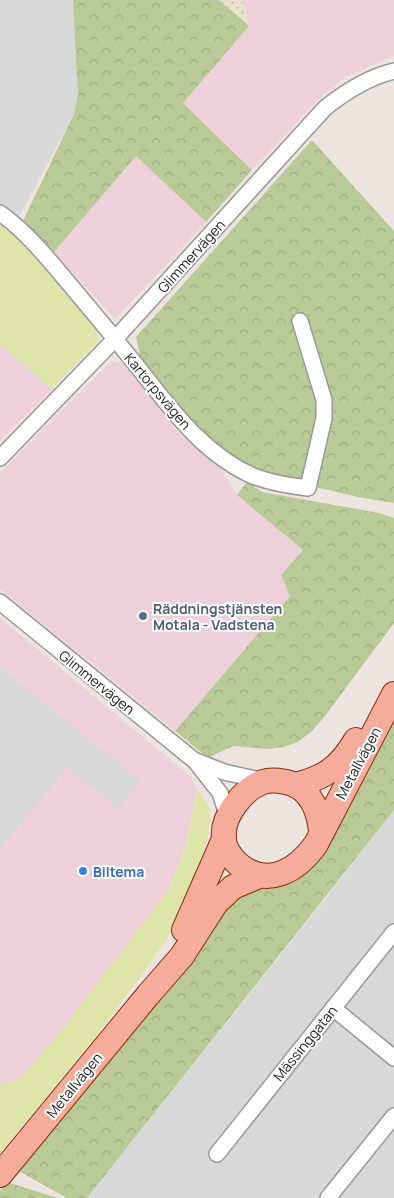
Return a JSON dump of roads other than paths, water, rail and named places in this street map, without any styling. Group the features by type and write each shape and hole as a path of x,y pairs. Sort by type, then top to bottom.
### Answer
{"main road":[{"name":"Metallvägen","path":"295,785 320,777 341,763 371,715 394,685"},
{"name":"Metallvägen","path":"322,831 394,694"},
{"path":"264,781 278,781 295,785 306,793 314,805 322,831 309,853 291,869 276,875 259,876 237,863 231,856 226,828 239,800 247,792 264,781"},
{"name":"Metallvägen","path":"148,995 191,916 226,828"},
{"name":"Metallvägen","path":"0,1175 182,956 216,903 233,887 259,876"}],"street":[{"name":"Glimmervägen","path":"0,458 115,339 325,108 347,92 394,71"},
{"name":"Kartorpsvägen","path":"0,213 38,247 181,421 212,450 252,475 290,486 308,488 323,425 324,400 300,321"},
{"name":"Glimmervägen","path":"0,602 195,761 220,793 226,828"},
{"name":"Glimmervägen","path":"195,761 224,772 264,781"},
{"name":"Mässinggatan","path":"217,1154 394,932"},
{"path":"333,1008 394,1058"},
{"path":"328,1198 394,1116"}],"place":[{"name":"Räddningstjänsten Motala - Vadstena","path":"143,616"},
{"name":"Biltema","path":"83,871"}]}
